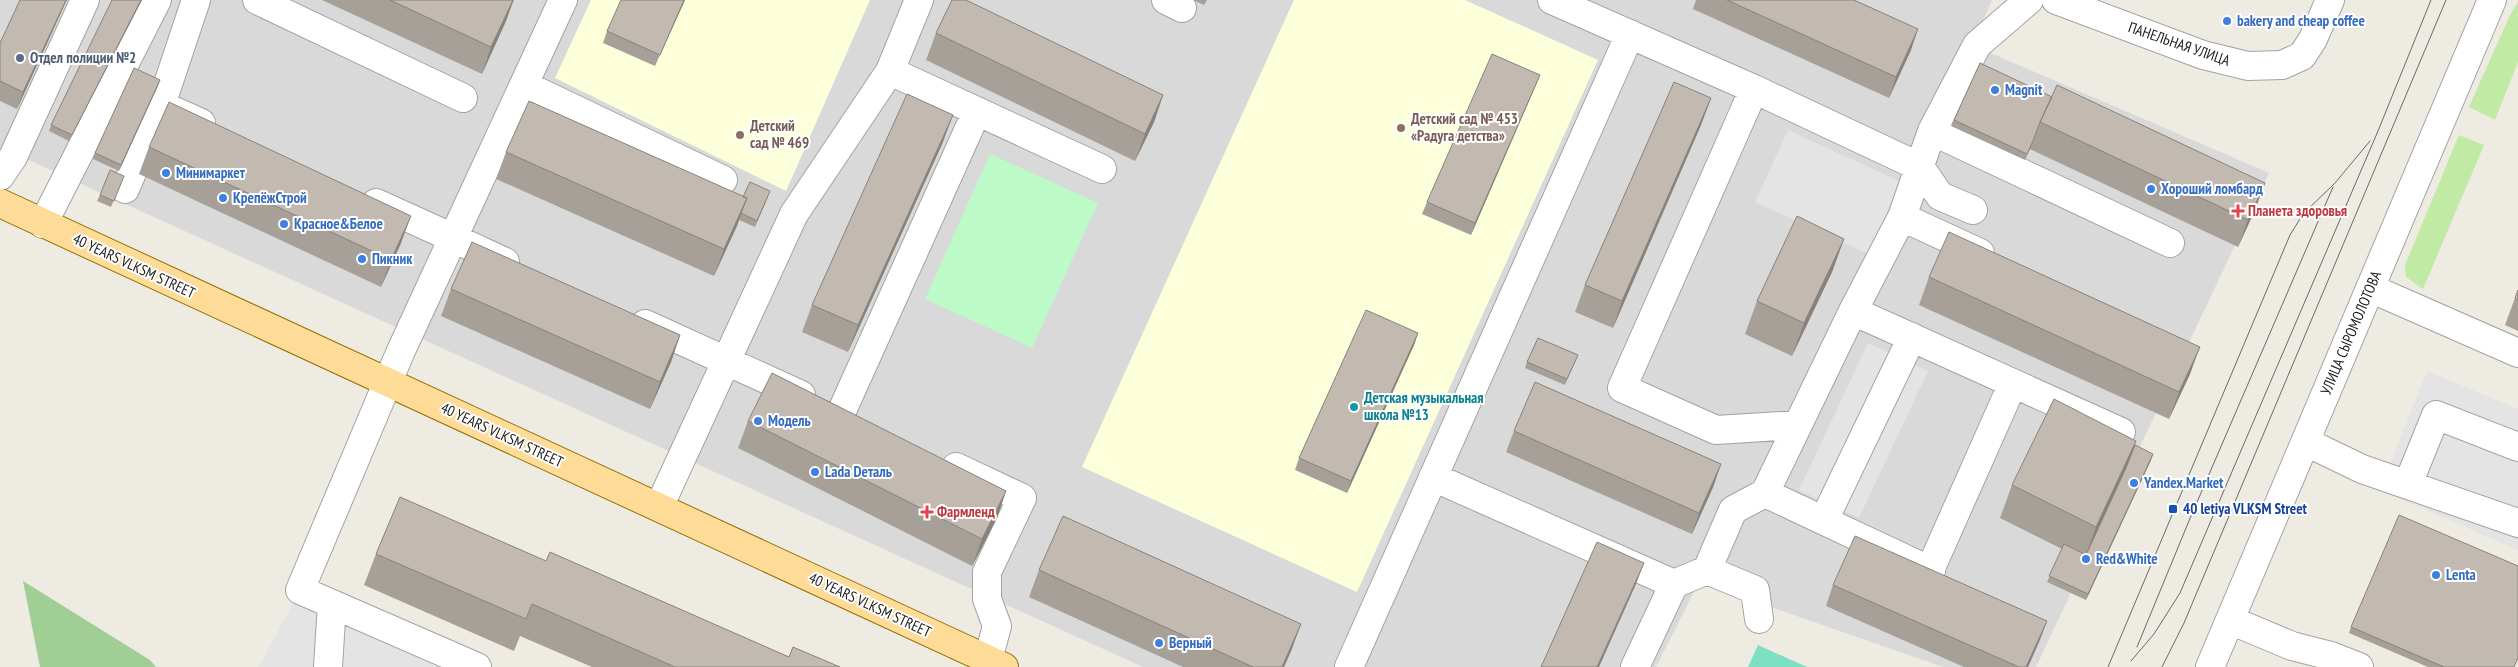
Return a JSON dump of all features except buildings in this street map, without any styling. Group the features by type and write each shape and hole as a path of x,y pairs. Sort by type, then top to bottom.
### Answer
{"main road":[{"name":"40 YEARS VLKSM STREET","path":"0,204 388,382 993,665"}],"street":[{"path":"0,176 13,157 85,0"},
{"path":"43,224 157,0"},
{"path":"125,189 161,104 196,0"},
{"path":"256,0 463,98"},
{"path":"477,667 425,657 332,604 300,590 388,382 563,0"},
{"path":"659,508 794,214 890,70 919,0"},
{"path":"1552,0 1754,89 1920,167 1940,196 1973,210"},
{"path":"1635,667 1674,584 1707,570 1733,510 1765,493 1853,311 1902,217 1932,131 1977,45 2029,0"},
{"name":"ПАНЕЛЬНАЯ УЛИЦА","path":"2056,0 2203,55 2248,66 2282,66 2302,56 2313,39 2330,0"},
{"name":"УЛИЦА СЫРОМОЛОТОВА","path":"2210,667 2492,0"},
{"path":"1349,667 1630,34"},
{"path":"890,70 1102,169"},
{"path":"524,85 723,180"},
{"path":"1754,89 1622,388 1716,430 1798,425"},
{"path":"161,104 223,133"},
{"path":"840,413 977,111"},
{"path":"1932,131 2170,243"},
{"path":"356,194 526,271"},
{"path":"1902,217 2002,263"},
{"path":"2370,288 2518,353"},
{"path":"1853,311 2121,432"},
{"path":"626,316 866,426"},
{"path":"1824,520 1912,338"},
{"path":"1930,570 2014,383"},
{"path":"2408,484 2436,414 2518,447"},
{"path":"2306,442 2362,469 2518,523"},
{"path":"936,458 1022,498 987,572 987,599 997,626 993,665"},
{"path":"1433,477 1674,584"},
{"path":"1765,493 1956,582"},
{"path":"1707,570 1755,590 1759,620"},
{"path":"328,667 332,604"},
{"path":"2230,620 2330,662 2359,667"}],"shaded area":[{"path":"0,0 1992,0 1972,45 2269,173 2036,667 1943,667 1699,582 1656,667 1143,667 0,147"},
{"name":"Детский сад № 469","path":"591,0 870,0 786,191 555,78"},
{"path":"1294,0 1465,0 1598,60 1357,592 1082,467"},
{"path":"1788,130 1901,182 1868,254 1755,202"},
{"path":"1868,343 1928,371 1859,518 1799,490"},
{"path":"2427,371 2518,409 2518,550 2380,490"},
{"path":"300,590 446,654 437,667 259,667"}],"green space":[{"path":"2518,2 2518,62 2495,120 2469,107 2510,15"},
{"path":"2459,135 2484,145 2423,289 2406,277 2405,265"},
{"path":"990,154 1098,203 1032,348 925,299"},
{"path":"23,581 150,660 156,667 40,667"},
{"path":"1758,645 1807,667 1748,667"}],"tram line":[{"path":"2131,661 2154,634 2180,593 2378,131 2431,0"},
{"path":"2162,667 2184,623 2446,0"},
{"path":"2108,667 2290,235 2303,214 2335,183 2370,141"},
{"path":"2137,647 2191,516 2333,187"}],"place":[{"name":"bakery and cheap coffee","path":"2227,21"},
{"name":"Отдел полиции №2","path":"20,58"},
{"name":"Magnit","path":"1995,90"},
{"name":"Детский сад № 453 «Радуга детства»","path":"1401,128"},
{"name":"Детский сад № 469","path":"740,135"},
{"name":"Минимаркет","path":"166,173"},
{"name":"Хороший ломбард","path":"2151,189"},
{"name":"КрепёжСтрой","path":"223,198"},
{"name":"Планета здоровья","path":"2238,211"},
{"name":"Красное&Белое","path":"284,224"},
{"name":"Пикник","path":"362,259"},
{"name":"Детская музыкальная школа №13","path":"1354,407"},
{"name":"Модель","path":"758,421"},
{"name":"Lada Dеталь","path":"815,472"},
{"name":"Yandex.Market","path":"2134,483"},
{"name":"40 letiya VLKSM Street","path":"2173,509"},
{"name":"Фармленд","path":"927,512"},
{"name":"Red&White","path":"2086,559"},
{"name":"Lenta","path":"2436,575"},
{"name":"Верный","path":"1159,643"}]}
